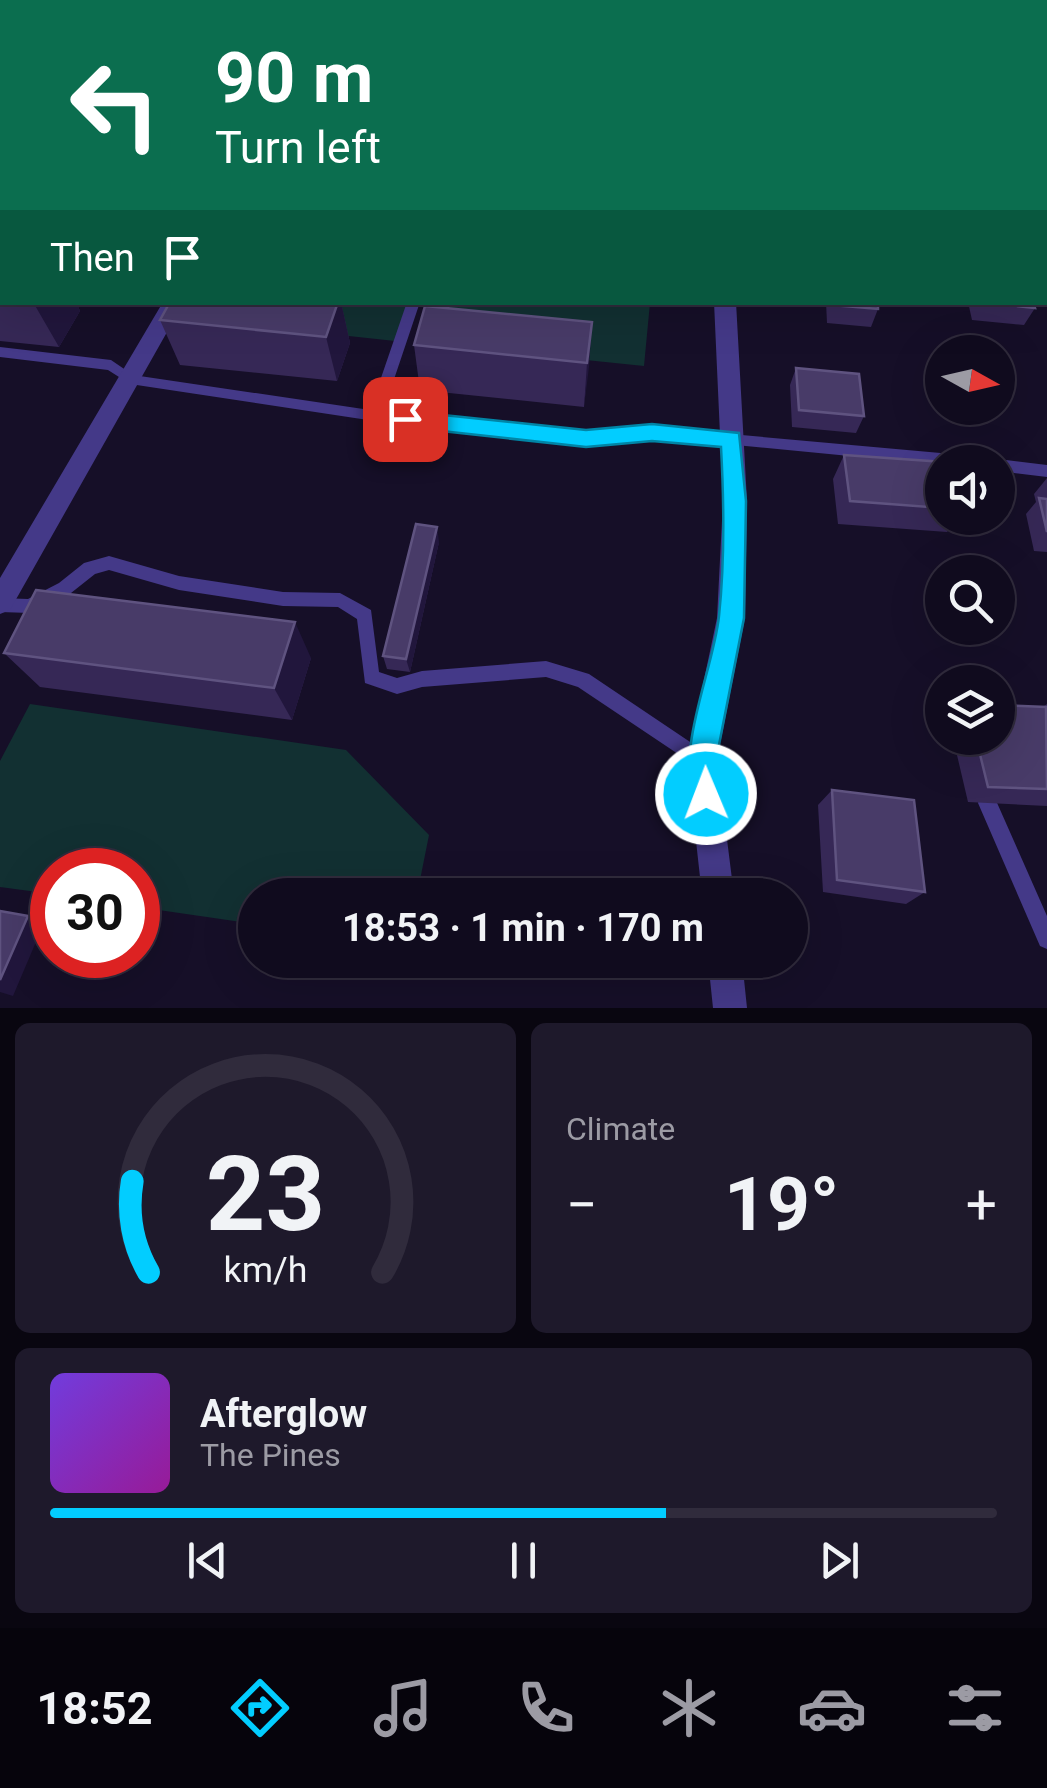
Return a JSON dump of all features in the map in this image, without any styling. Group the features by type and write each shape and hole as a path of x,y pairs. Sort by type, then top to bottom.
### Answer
{"street":[{"path":"0,604 172,305"},
{"path":"716,878 702,760 731,618 735,501 725,305"},
{"path":"727,978 730,1008"}],"lane":[{"path":"376,413 413,305"},
{"path":"0,352 111,364 130,379 376,413 434,425 586,438 652,432 925,457"},
{"path":"1015,467 1047,471"},
{"path":"0,604 30,606 65,588 90,568 109,563 179,583 283,599 340,600 364,615 370,676 397,686 422,679 546,668 584,680 702,760"},
{"path":"988,804 1047,939"}],"green space":[{"path":"201,305 406,305 395,341 192,319"},
{"path":"443,305 650,305 644,366 432,344"},
{"path":"30,704 346,750 429,835 420,878 238,878 238,922 160,910 160,848 30,848 30,891 0,887 0,761"}],"building":[{"path":"168,305 337,305 326,337 160,320"},
{"path":"833,305 878,305 878,309"},
{"path":"425,306 592,322 587,363 414,345"},
{"path":"796,368 859,374 864,416 799,410"},
{"path":"844,455 925,461 925,507 850,501"},
{"path":"1039,498 1047,499 1047,532"},
{"path":"416,524 437,527 406,659 383,656"},
{"path":"36,590 295,622 274,688 4,653"},
{"path":"1015,706 1046,707 1047,789 988,787 980,755 1015,755"},
{"path":"832,790 914,800 925,892 837,880"},
{"path":"0,911 28,916 0,980"}],"route":[{"path":"405,419 586,438 652,432 732,439 735,501 731,618 702,760 706,794"}]}
